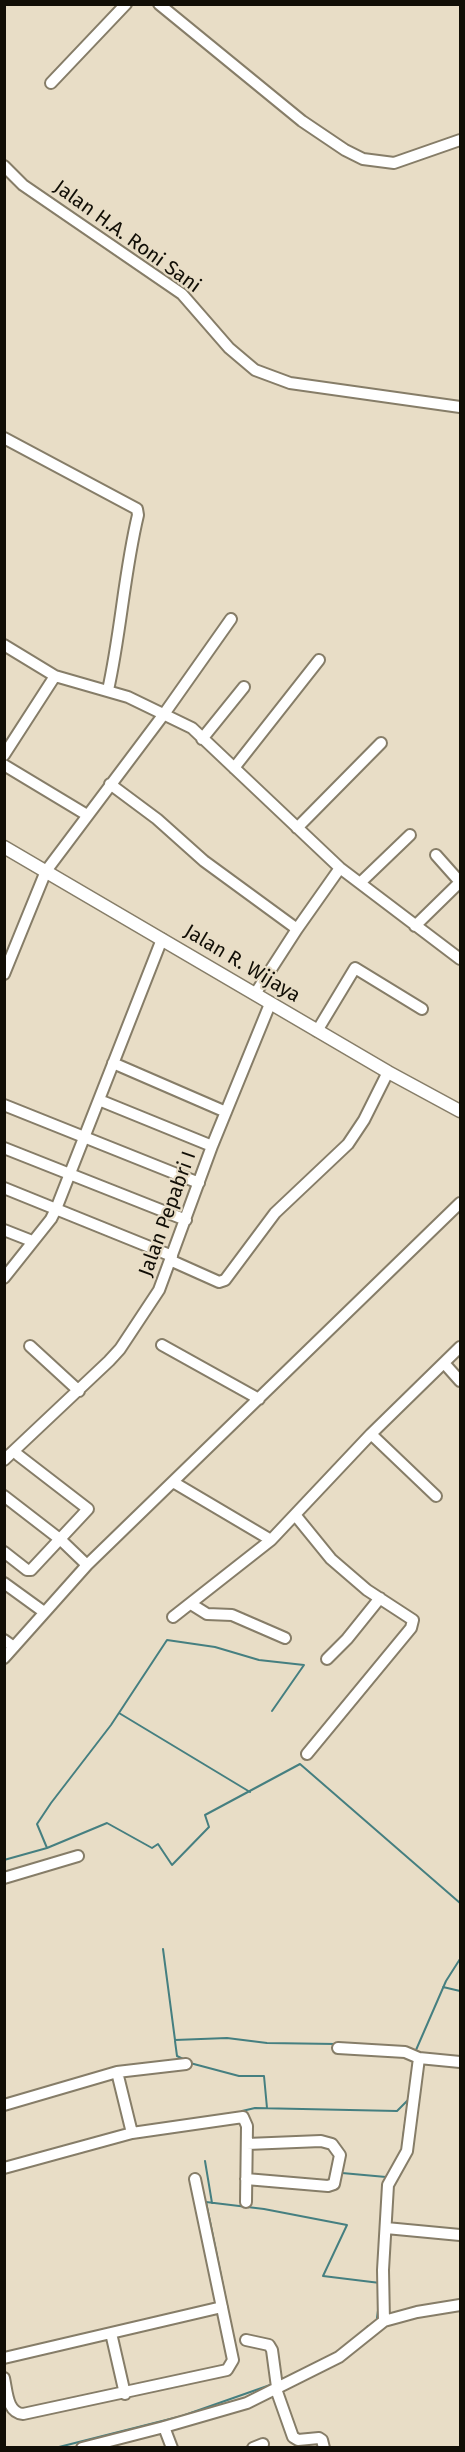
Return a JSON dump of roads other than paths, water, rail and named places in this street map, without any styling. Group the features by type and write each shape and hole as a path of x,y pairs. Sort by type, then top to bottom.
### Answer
{"street":[{"path":"51,83 126,4"},
{"path":"159,4 302,121 345,150 363,159 393,163 460,141"},
{"name":"Jalan H.A. Roni Sani","path":"4,166 23,185 182,294 229,348 255,370 290,383 460,407"},
{"path":"4,438 135,507 138,515 130,550 124,601 108,690"},
{"path":"4,974 46,871 164,714 231,619"},
{"path":"4,645 54,676 108,690 192,728 202,740 340,868 415,926 458,954"},
{"path":"234,768 319,660"},
{"path":"4,756 54,676"},
{"path":"202,740 244,687"},
{"path":"297,828 381,743"},
{"path":"4,765 87,815"},
{"path":"110,784 157,819 204,861 297,929"},
{"path":"360,883 410,835"},
{"name":"Jalan R. Wijaya","path":"4,847 270,1004 460,1111"},
{"path":"415,926 460,882 436,855"},
{"path":"255,994 340,868"},
{"path":"6,1274 51,1219 56,1209 162,939"},
{"path":"317,1031 355,968 422,1009"},
{"name":"Jalan Pepabri I","path":"4,1460 79,1391 120,1349 159,1290 212,1146 270,1004"},
{"path":"113,1064 226,1112"},
{"path":"4,1188 172,1258 219,1282 225,1280 275,1213 348,1144 364,1120 388,1072"},
{"path":"99,1100 212,1146"},
{"path":"4,1105 198,1183"},
{"path":"4,1148 186,1220"},
{"path":"4,1658 87,1564 460,1203"},
{"path":"4,1230 32,1241"},
{"path":"162,1345 259,1399"},
{"path":"30,1346 79,1391"},
{"path":"173,1617 271,1540 371,1434 460,1347"},
{"path":"444,1363 460,1381"},
{"path":"371,1434 436,1496"},
{"path":"4,1552 27,1570 32,1570 87,1513 88,1508 18,1455"},
{"path":"172,1482 271,1540"},
{"path":"4,1496 61,1540 87,1564"},
{"path":"296,1516 331,1558 367,1590 413,1620 411,1628 307,1754"},
{"path":"4,1583 44,1612"},
{"path":"327,1659 347,1639 380,1598"},
{"path":"191,1604 207,1614 232,1615 285,1638"},
{"path":"4,1640 14,1647"},
{"path":"4,1878 78,1856"},
{"path":"338,2048 405,2052 419,2058 460,2062"},
{"path":"384,2321 383,2270 388,2185 407,2151 419,2058"},
{"path":"4,2105 117,2072 186,2064"},
{"path":"117,2072 132,2133"},
{"path":"4,2168 132,2133 239,2116 245,2120 247,2144 246,2202"},
{"path":"246,2179 328,2186 334,2184 337,2179 340,2155 332,2145 321,2141 247,2144"},
{"path":"4,2378 11,2408 19,2414 125,2394 227,2370 231,2367 233,2360 195,2179"},
{"path":"386,2228 460,2235"},
{"path":"82,2448 247,2403 339,2357 384,2321 417,2312 460,2305"},
{"path":"4,2358 222,2307"},
{"path":"111,2333 125,2394"},
{"path":"246,2340 269,2345 272,2350 276,2388 293,2437 298,2440 319,2438 324,2448"},
{"path":"164,2427 172,2448"}],"waterway":[{"path":"272,1711 304,1665 259,1660 215,1647 167,1640 111,1725 37,1824 47,1848 107,1823 152,1848 158,1844 172,1865 209,1827 205,1815 300,1764 460,1903"},
{"path":"119,1713 250,1792"},
{"path":"4,1860 47,1848"},
{"path":"163,1949 175,2040 227,2038 267,2043 336,2044"},
{"path":"416,2050 446,1981 460,1959"},
{"path":"443,1987 460,1991"},
{"path":"175,2041 177,2056 185,2060"},
{"path":"190,2063 239,2076 264,2076 267,2108"},
{"path":"403,2138 413,2066"},
{"path":"242,2111 255,2108 397,2111 408,2100"},
{"path":"205,2161 212,2203"},
{"path":"342,2173 386,2177"},
{"path":"228,2310 206,2202 264,2209 347,2225 323,2276 380,2283"},
{"path":"377,2318 379,2303"},
{"path":"361,2333 368,2326"},
{"path":"283,2379 299,2371"},
{"path":"55,2448 182,2416 273,2384"}]}
